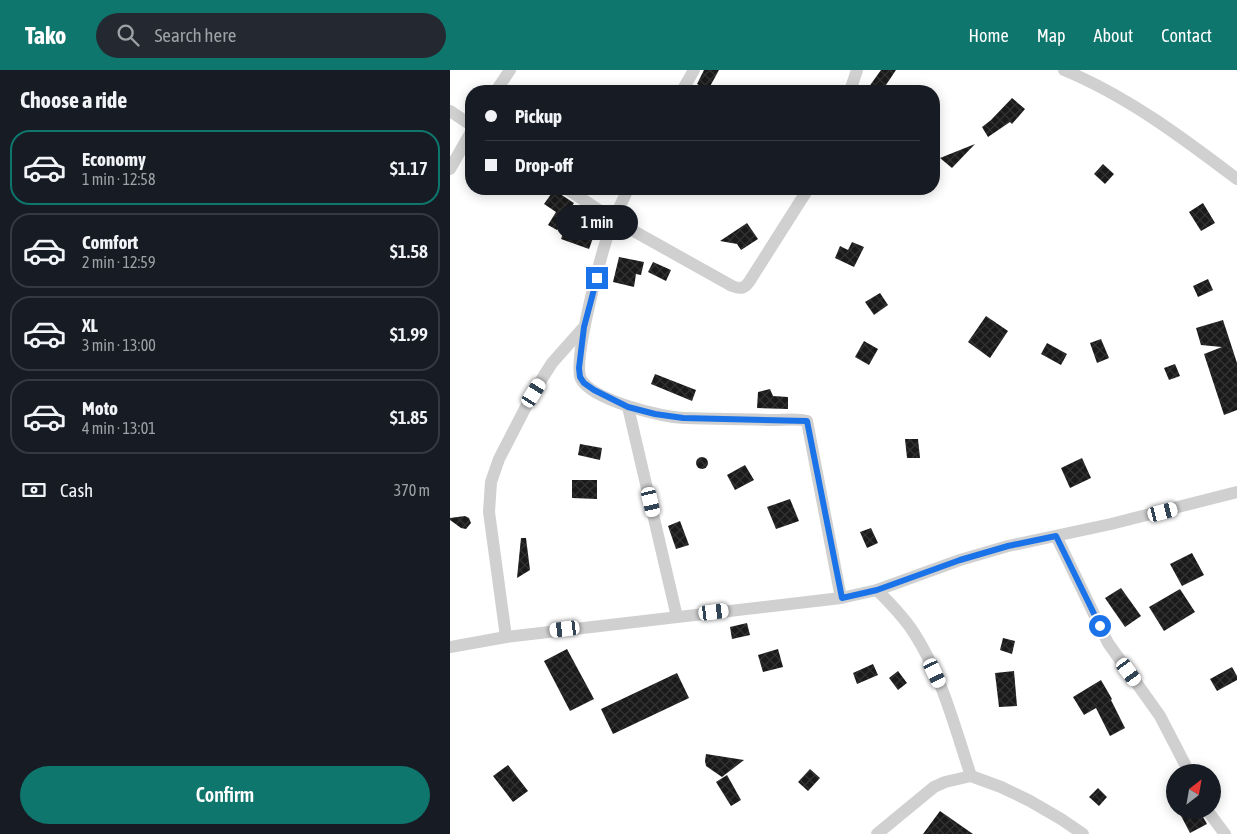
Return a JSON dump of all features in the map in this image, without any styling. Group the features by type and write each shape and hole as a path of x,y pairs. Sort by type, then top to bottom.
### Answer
{"street":[{"path":"500,85 510,70"},
{"path":"685,85 694,70"},
{"path":"852,85 857,70"},
{"path":"1064,70 1127,102 1188,142 1237,179"},
{"path":"450,111 465,121"},
{"path":"450,169 465,143"},
{"path":"576,195 614,220 732,286 742,288 746,287 804,195"},
{"path":"625,195 605,246 584,327 579,368 580,377 584,383 594,390 628,407 655,414 683,418 807,421 842,598"},
{"path":"506,637 489,512 491,482 499,459 552,363 584,327"},
{"path":"628,407 677,616"},
{"path":"450,647 506,637 842,598 877,590 960,560 1008,546 1137,518 1237,492"},
{"path":"1056,536 1108,643 1160,716 1184,764"},
{"path":"877,590 914,633 929,661 940,684 971,776"},
{"path":"877,834 934,788 945,782 971,776 1001,787 1030,801 1061,818 1083,834"},
{"path":"1214,819 1225,834"}],"building":[{"path":"704,70 719,70 711,85 697,84"},
{"path":"881,70 896,70 886,85 870,85"},
{"path":"1012,98 1025,109 1012,124 1010,122 988,137 982,127"},
{"path":"975,144 952,168 940,158"},
{"path":"1103,164 1114,174 1105,184 1094,174"},
{"path":"550,195 562,195 574,203 557,230 548,225 556,212 544,204"},
{"path":"1203,203 1215,223 1201,231 1189,212"},
{"path":"568,219 596,230 589,249 561,239"},
{"path":"747,223 758,239 741,250 737,244 720,241"},
{"path":"852,242 864,247 854,267 835,258 840,246 848,250"},
{"path":"619,257 644,262 641,275 636,274 634,287 613,282"},
{"path":"653,262 671,270 666,281 648,272"},
{"path":"1208,279 1213,290 1198,297 1193,286"},
{"path":"880,293 888,305 874,315 865,302"},
{"path":"986,316 1008,331 990,358 968,342"},
{"path":"1223,320 1237,363 1237,410 1224,415 1204,354 1222,347 1201,345 1196,328"},
{"path":"1101,339 1109,358 1097,363 1090,343"},
{"path":"864,341 878,349 869,365 855,357"},
{"path":"1047,343 1067,354 1061,365 1041,354"},
{"path":"1175,364 1180,376 1169,380 1164,368"},
{"path":"655,374 696,390 692,401 651,384"},
{"path":"770,389 773,396 788,397 788,409 757,408 758,392"},
{"path":"905,439 918,439 920,458 907,458"},
{"path":"580,444 602,448 600,460 578,455"},
{"path":"700,457 704,457 708,463 704,469 700,469 696,465 696,461"},
{"path":"1082,458 1091,478 1070,488 1061,468"},
{"path":"745,465 754,480 735,490 727,475"},
{"path":"572,480 597,480 597,499 572,498"},
{"path":"790,499 799,521 776,529 767,507"},
{"path":"465,516 469,518 471,523 466,529 461,528 450,520 450,518"},
{"path":"680,521 689,545 676,549 668,526"},
{"path":"871,528 878,543 867,548 860,532"},
{"path":"521,538 526,538 530,570 517,578"},
{"path":"1192,553 1204,575 1182,586 1170,564"},
{"path":"1121,588 1141,616 1125,627 1105,598"},
{"path":"1180,589 1195,612 1164,631 1149,607"},
{"path":"747,623 750,635 732,639 730,627"},
{"path":"1003,638 1015,641 1012,654 1000,650"},
{"path":"567,649 594,699 570,711 544,661"},
{"path":"778,649 783,667 763,672 758,655"},
{"path":"873,664 878,675 857,684 853,673"},
{"path":"1232,667 1237,680 1217,691 1210,679"},
{"path":"898,671 907,683 898,690 889,678"},
{"path":"1014,671 1017,706 999,707 995,673"},
{"path":"677,673 689,698 613,734 601,709"},
{"path":"1101,680 1125,728 1110,736 1096,708 1084,715 1073,697"},
{"path":"706,754 744,760 722,777 706,766"},
{"path":"508,765 528,791 513,802 493,776"},
{"path":"810,769 820,778 808,791 798,782"},
{"path":"727,775 741,800 731,806 716,782"},
{"path":"1098,788 1107,797 1099,806 1089,797"},
{"path":"940,811 973,834 923,834"},
{"path":"1183,819 1204,819 1207,824 1190,833"}],"route":[{"path":"597,278 584,327 579,368 580,377 584,383 594,390 628,407 655,414 683,418 807,421 842,598 877,590 960,560 1008,546 1056,536 1100,626"}]}
